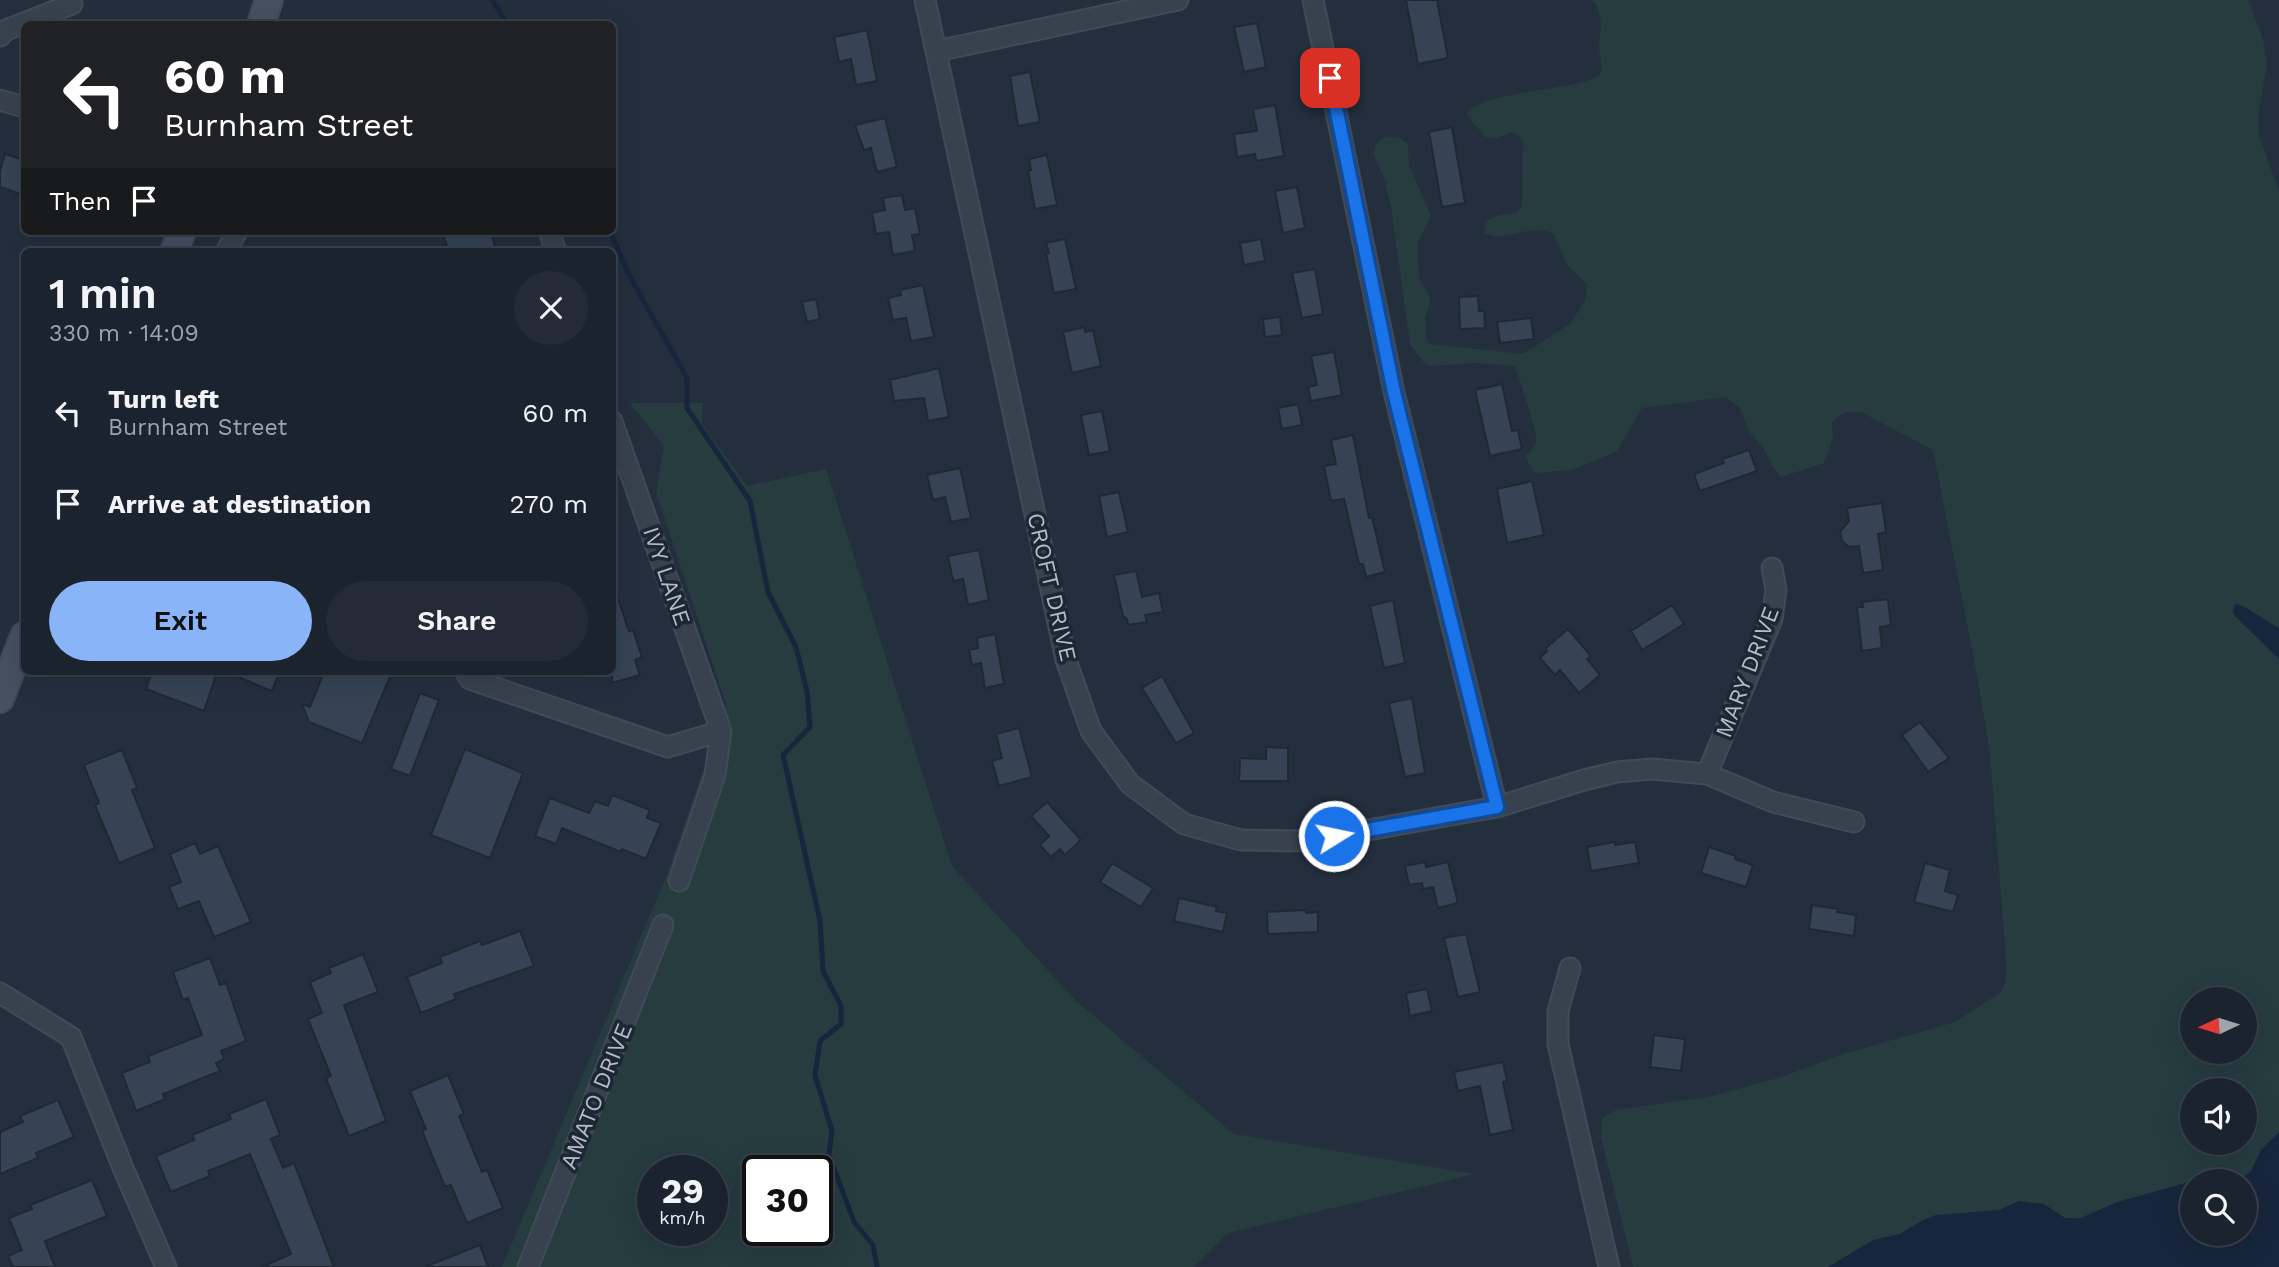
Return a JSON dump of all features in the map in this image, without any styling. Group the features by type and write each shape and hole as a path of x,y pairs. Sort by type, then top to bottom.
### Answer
{"main road":[{"path":"262,21 269,0"},
{"path":"0,699 21,644"}],"street":[{"name":"CROFT DRIVE","path":"925,0 1066,660 1091,731 1130,784 1184,824 1241,840 1306,841 1497,807 1618,772 1652,769 1707,775 1773,802 1854,822"},
{"path":"937,51 1178,0"},
{"path":"1313,0 1394,392 1497,807"},
{"path":"27,21 71,2 69,21"},
{"path":"0,36 21,24"},
{"path":"0,100 21,106"},
{"name":"IVY LANE","path":"616,432 721,731 715,775 679,881"},
{"name":"MARY DRIVE","path":"1707,775 1772,619 1776,590 1772,568"},
{"path":"468,675 470,679 668,747 721,731"},
{"name":"AMATO DRIVE","path":"528,1267 663,925"},
{"path":"1570,968 1558,1011 1558,1044 1609,1267"},
{"path":"0,993 71,1037 166,1267"}],"green space":[{"path":"1592,0 2248,0 2263,39 2267,65 2258,117 2259,136 2279,191 2279,1267 1633,1267 1601,1137 1602,1118 1616,1110 1708,1097 1782,1077 1843,1054 1955,1022 2001,992 2006,980 2006,959 1990,755 1933,450 1861,412 1845,412 1832,422 1833,438 1824,463 1781,477 1763,447 1750,433 1740,408 1726,397 1642,408 1617,451 1572,470 1535,473 1525,457 1536,443 1535,430 1515,366 1476,363 1430,366 1424,363 1410,344 1391,207 1384,178 1374,155 1375,146 1384,136 1399,138 1408,144 1409,165 1431,216 1418,242 1420,279 1430,298 1425,321 1426,339 1430,344 1523,354 1570,324 1585,301 1587,284 1567,265 1554,234 1536,230 1500,236 1485,233 1490,219 1516,213 1522,206 1523,143 1520,137 1511,132 1497,138 1485,137 1467,115 1475,106 1490,100 1594,78 1601,72 1598,9"},
{"path":"630,403 703,403 702,424 747,486 826,469 952,866 1076,1001 1234,1134 1475,1174 1228,1233 1194,1267 502,1267 668,872 726,704 656,492 664,446"}],"water":[{"path":"2235,604 2245,607 2279,628 2279,659 2235,616"},
{"path":"2279,1132 2279,1267 1828,1267 1873,1240 1900,1234 1936,1215 1999,1210 2019,1201 2044,1204 2065,1218 2081,1218 2117,1202 2180,1185 2180,1246 2257,1246 2257,1169 2252,1169 2261,1150"}],"building":[{"path":"1406,0 1437,0 1448,58 1418,64"},
{"path":"1257,23 1266,67 1244,72 1234,27"},
{"path":"867,30 877,81 856,85 851,59 839,62 834,37"},
{"path":"1030,72 1040,122 1018,126 1010,76"},
{"path":"1275,105 1284,156 1256,161 1255,154 1237,157 1234,134 1257,131 1253,109"},
{"path":"885,118 897,167 877,172 871,148 864,150 855,125"},
{"path":"1452,127 1465,203 1442,207 1429,132"},
{"path":"5,154 21,159 21,194 0,187 0,171"},
{"path":"1047,155 1057,205 1035,209 1028,171 1031,170 1029,159"},
{"path":"1297,187 1305,228 1283,233 1275,191"},
{"path":"902,195 905,210 915,208 920,234 912,235 915,251 893,255 889,232 876,234 872,213 885,210 883,198"},
{"path":"443,235 491,235 496,248 448,248"},
{"path":"1065,239 1076,289 1054,293 1046,243"},
{"path":"1261,239 1265,261 1244,265 1240,243"},
{"path":"1315,269 1323,314 1302,318 1292,273"},
{"path":"923,285 934,337 911,341 906,318 893,320 888,298 901,295 900,290"},
{"path":"1478,296 1479,311 1484,311 1485,328 1460,329 1459,297"},
{"path":"816,299 820,319 807,322 802,302"},
{"path":"1280,317 1282,335 1265,337 1263,319"},
{"path":"1531,318 1534,339 1500,343 1497,322"},
{"path":"1084,327 1085,332 1093,330 1101,366 1072,373 1063,332"},
{"path":"1334,352 1342,395 1311,401 1308,387 1317,385 1311,356"},
{"path":"939,368 949,417 928,421 924,398 894,401 890,380"},
{"path":"1502,384 1512,431 1518,430 1522,449 1490,456 1475,390"},
{"path":"1298,404 1302,425 1282,429 1278,408"},
{"path":"1102,411 1110,451 1089,455 1081,415"},
{"path":"1353,435 1369,518 1372,517 1385,572 1366,577 1363,564 1359,564 1344,499 1331,501 1324,466 1336,464 1331,440"},
{"path":"1749,450 1757,471 1700,491 1694,474 1724,463 1722,459"},
{"path":"960,468 971,518 951,522 945,497 933,500 927,475"},
{"path":"1532,481 1544,535 1507,543 1497,489"},
{"path":"1119,492 1128,532 1107,537 1099,496"},
{"path":"1882,503 1886,532 1878,534 1883,570 1863,573 1859,546 1849,547 1842,541 1840,532 1849,521 1847,508"},
{"path":"979,550 989,600 968,605 963,579 953,581 948,556"},
{"path":"1136,571 1142,597 1159,593 1163,612 1145,615 1147,622 1128,625 1123,616 1114,575"},
{"path":"616,593 629,631 633,630 642,657 635,660 640,675 612,683 612,675 616,675"},
{"path":"1888,599 1891,625 1880,627 1882,648 1862,651 1857,607 1863,607 1862,602"},
{"path":"1393,600 1405,663 1384,668 1370,606"},
{"path":"1672,605 1684,624 1642,650 1631,631"},
{"path":"1568,629 1591,656 1587,659 1600,675 1579,693 1560,670 1555,675 1540,658 1547,651 1546,648"},
{"path":"995,634 1004,684 985,688 981,663 972,665 969,650 978,648 977,638"},
{"path":"151,675 216,675 204,711 146,689"},
{"path":"233,675 278,675 272,691"},
{"path":"323,675 391,675 362,743 309,722 302,704 310,707"},
{"path":"1162,676 1194,733 1176,743 1142,688"},
{"path":"420,693 439,700 410,776 391,769"},
{"path":"1412,698 1425,773 1405,777 1389,703"},
{"path":"1920,722 1949,758 1928,772 1902,735"},
{"path":"1019,728 1032,777 999,786 992,761 1002,758 996,734"},
{"path":"1266,747 1288,748 1288,781 1239,781 1240,758 1266,759"},
{"path":"465,749 523,773 490,858 431,835"},
{"path":"122,750 137,788 132,790 155,848 119,863 95,805 99,803 84,765"},
{"path":"612,795 650,810 647,818 661,823 646,859 562,828 556,844 535,836 550,798 589,813 595,801 608,806"},
{"path":"1047,802 1081,840 1065,855 1060,849 1051,857 1040,845 1049,836 1031,816"},
{"path":"1615,842 1615,845 1635,842 1639,863 1591,871 1587,847"},
{"path":"195,843 200,854 218,846 251,922 214,937 199,901 178,909 169,887 181,882 170,854"},
{"path":"1709,847 1753,865 1746,887 1701,873"},
{"path":"1425,862 1426,867 1448,862 1458,903 1438,908 1433,887 1423,889 1422,883 1409,885 1405,866"},
{"path":"1112,863 1153,888 1141,907 1100,882"},
{"path":"1925,863 1950,870 1945,891 1958,895 1953,912 1914,902"},
{"path":"1179,898 1217,907 1216,911 1227,913 1223,932 1174,921"},
{"path":"1812,905 1856,915 1854,936 1809,929"},
{"path":"1306,910 1306,913 1318,912 1318,932 1268,934 1267,912"},
{"path":"520,931 534,966 454,994 456,999 421,1013 407,977 442,963 440,957 480,941 482,945"},
{"path":"1466,934 1480,992 1458,997 1444,938"},
{"path":"363,954 378,992 344,1005 386,1121 349,1136 326,1078 331,1076 308,1019 322,1013 310,982 331,973 329,968"},
{"path":"210,958 220,985 226,983 246,1041 221,1051 224,1059 216,1063 220,1071 163,1094 165,1099 136,1111 122,1073 150,1062 148,1056 202,1035 188,998 183,1000 173,972"},
{"path":"1427,989 1432,1011 1410,1016 1406,993"},
{"path":"1654,1035 1685,1039 1681,1071 1650,1067"},
{"path":"1503,1062 1507,1081 1503,1082 1513,1130 1490,1135 1480,1086 1458,1091 1454,1072"},
{"path":"448,1075 464,1114 459,1116 482,1172 487,1170 503,1208 467,1223 451,1185 445,1187 422,1131 426,1129 410,1091"},
{"path":"266,1099 280,1135 271,1139 283,1168 294,1163 334,1267 262,1267 291,1254 250,1154 208,1171 210,1176 171,1192 166,1181 156,1156 194,1140 192,1135 231,1119 229,1114"},
{"path":"58,1100 74,1137 36,1153 38,1158 0,1174 0,1132 23,1122 20,1116"},
{"path":"92,1180 107,1216 45,1241 55,1267 13,1267 8,1256 22,1250 9,1218 32,1209 30,1205"},
{"path":"480,1245 488,1267 427,1267 427,1266"}],"waterway":[{"path":"492,0 505,21"},
{"path":"612,235 629,275 687,378 687,408 750,501 768,592 796,647 807,691 810,727 783,755 820,921 823,971 841,1006 841,1024 820,1041 815,1075 832,1131 829,1155 854,1222 873,1245 877,1267"}],"route":[{"path":"1330,78 1394,392 1497,807 1334,836"}]}
